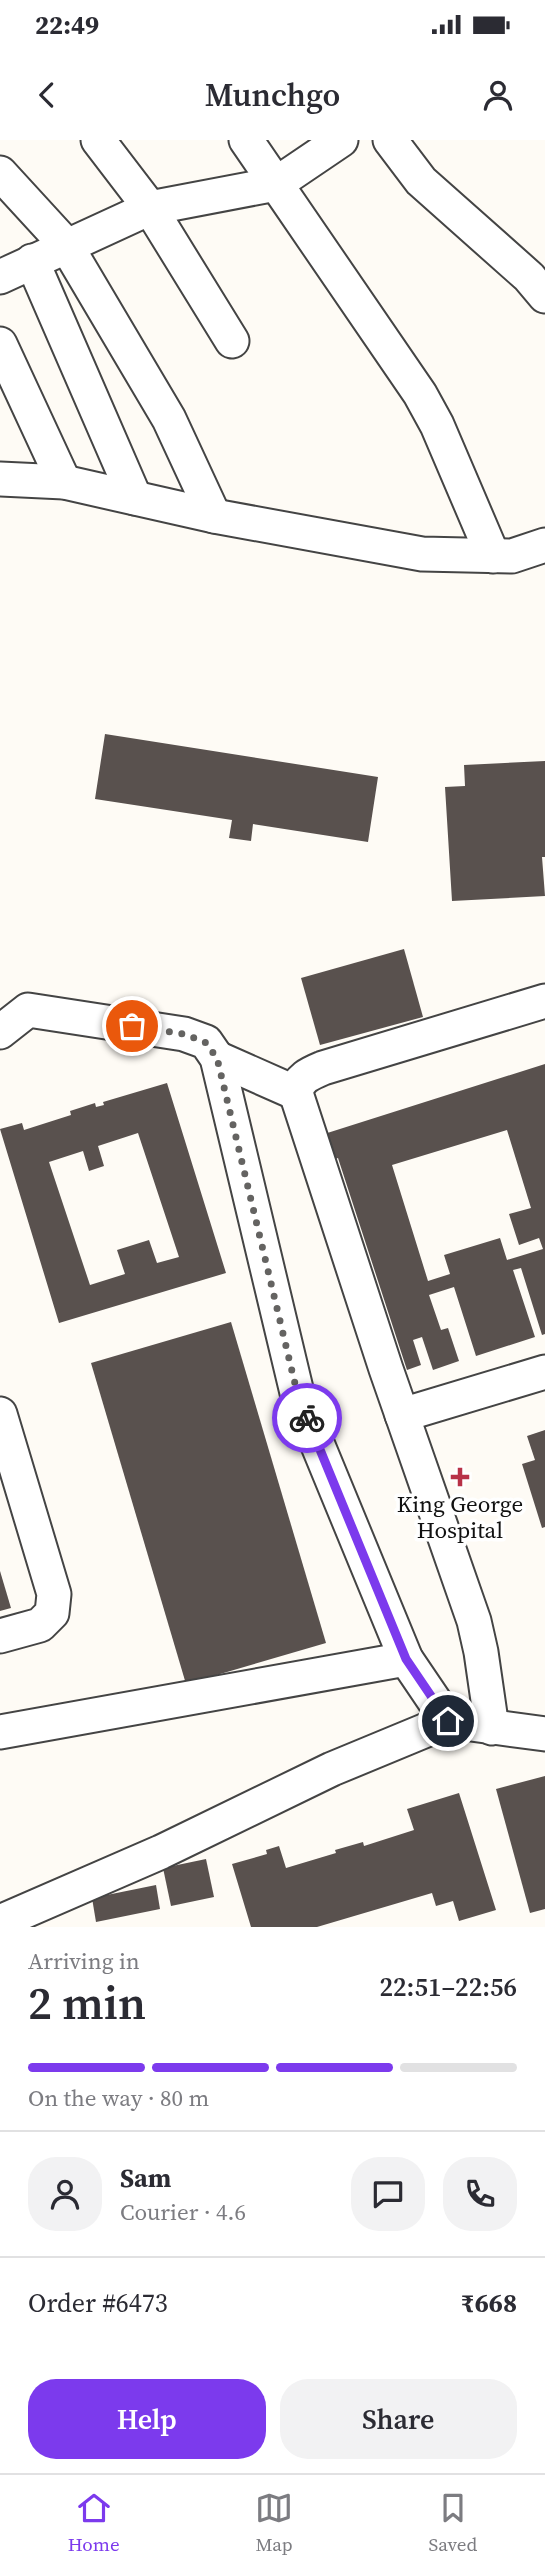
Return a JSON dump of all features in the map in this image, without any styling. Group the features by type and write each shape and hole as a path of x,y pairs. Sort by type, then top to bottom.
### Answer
{"street":[{"path":"98,140 150,208 232,341"},
{"path":"246,140 420,394 437,425 493,556"},
{"path":"0,277 150,208 276,184 341,140"},
{"path":"390,140 421,181 529,277 545,296"},
{"path":"0,173 66,245 169,419 214,516"},
{"path":"32,261 135,498"},
{"path":"0,344 64,482"},
{"path":"0,479 64,482 214,516 422,554 512,556 545,545"},
{"path":"492,1728 474,1621 402,1415 296,1093 302,1080 323,1068 545,1001"},
{"path":"0,1032 14,1005 184,1034 205,1042 217,1058 298,1396 406,1659 448,1721"},
{"path":"217,1058 296,1093"},
{"path":"402,1415 545,1372"},
{"path":"0,1414 54,1594 52,1613 40,1625 0,1636"},
{"path":"0,1732 406,1659"},
{"path":"0,1922 173,1846 332,1769 448,1721 545,1734"}],"building":[{"path":"105,734 378,777 368,842 253,824 251,841 229,838 232,820 95,799"},
{"path":"545,761 545,857 542,857 545,896 452,901 445,787 465,786 464,765"},
{"path":"404,949 423,1017 320,1045 301,978"},
{"path":"545,1064 545,1334 542,1335 521,1268 513,1270 535,1337 476,1356 454,1287 429,1295 441,1330 448,1328 459,1361 433,1370 422,1337 413,1340 421,1365 407,1370 338,1158 330,1161 321,1135","holes":["507,1130 531,1208 509,1214 519,1245 539,1238 543,1249 507,1260 500,1238 444,1255 450,1274 428,1281 392,1165"]},
{"path":"167,1083 226,1273 59,1323 0,1129 22,1123 24,1130 71,1115 70,1111 95,1103 96,1107 104,1105 103,1102","holes":["138,1133 179,1257 157,1263 149,1240 117,1250 125,1274 90,1285 49,1162 83,1151 89,1171 104,1166 98,1146"]},
{"path":"231,1322 326,1643 186,1684 91,1363"},
{"path":"545,1430 545,1527 542,1528 522,1464 535,1460 527,1436"},
{"path":"0,1571 11,1608 0,1611"},
{"path":"545,1776 545,1909 530,1913 496,1789"},
{"path":"459,1793 496,1910 459,1921 453,1901 436,1906 432,1893 317,1927 251,1927 232,1864 267,1854 266,1850 279,1846 286,1868 363,1842 364,1846 414,1830 407,1809"},
{"path":"206,1859 214,1897 171,1906 163,1868"},
{"path":"156,1885 160,1909 96,1922 92,1898"}],"way so far":[{"path":"132,1026 184,1034 205,1042 217,1058 298,1396 307,1418"}],"place":[{"name":"King George Hospital","path":"460,1477"}],"route":[{"path":"307,1418 406,1659 448,1721"}]}
